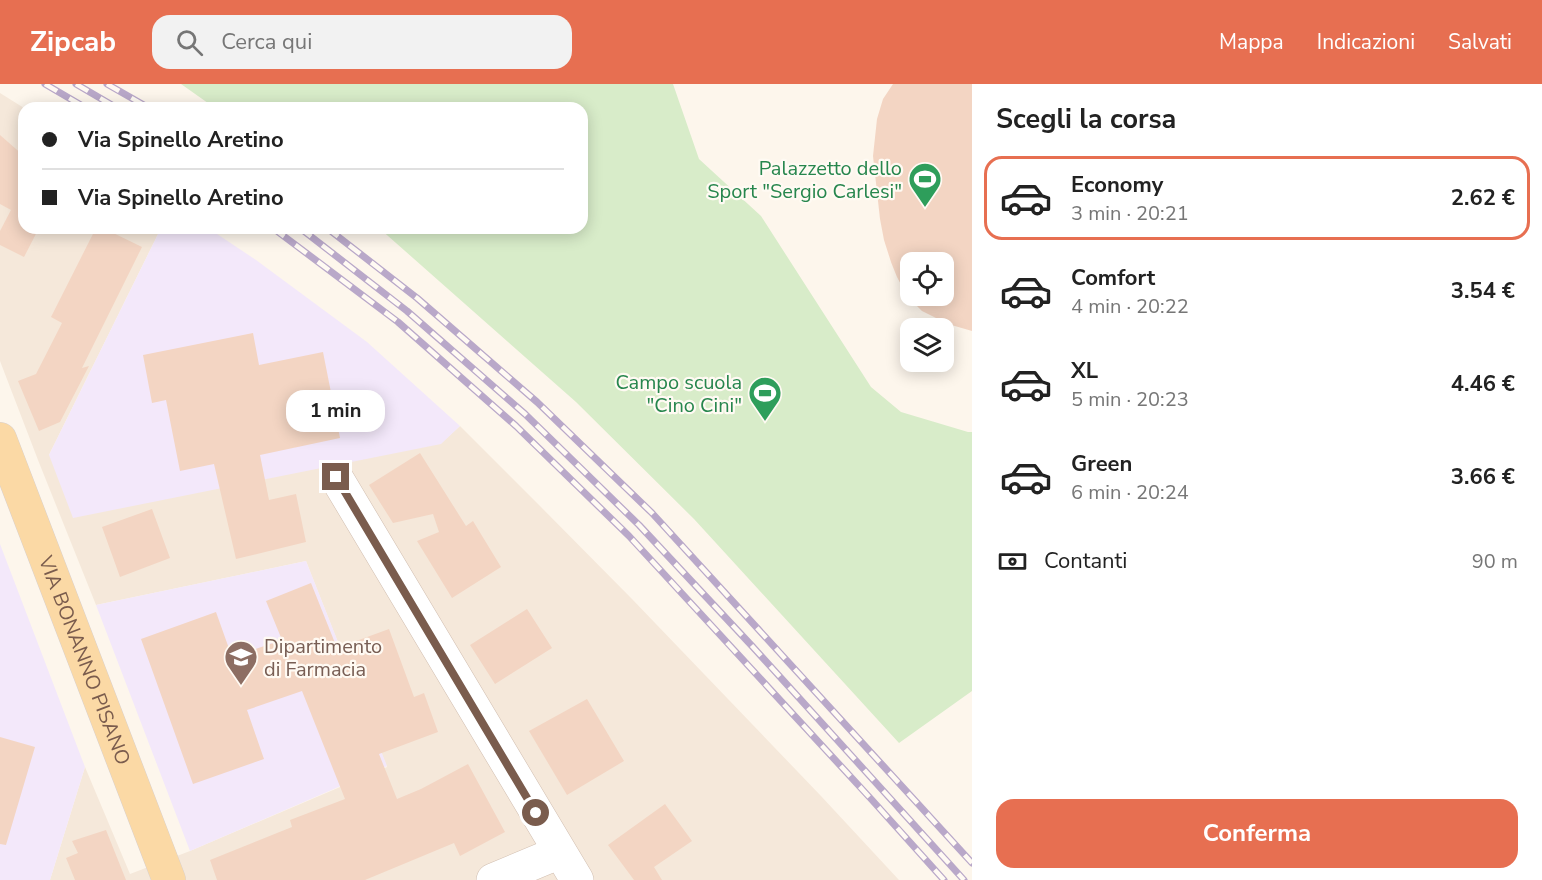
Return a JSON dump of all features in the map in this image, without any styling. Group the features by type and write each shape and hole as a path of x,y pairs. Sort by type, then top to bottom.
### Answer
{"main road":[{"name":"VIA BONANNO PISANO","path":"0,439 8,484 169,880"}],"street":[{"path":"336,477 577,880"},
{"path":"493,880 560,852"}],"shaded area":[{"path":"0,93 18,104 18,234 158,234 49,455 440,444 460,426 632,599 899,880 50,880 85,767 130,874 190,851 387,767 306,561 96,605 0,361"},
{"path":"158,234 217,234 367,342 460,426 441,444 73,518 49,455"},
{"path":"0,544 85,767 50,880 0,880"},
{"name":"Dipartimento di Farmacia","path":"306,561 387,766 190,851 96,605"}],"green space":[{"name":"Campo scuola \"Cino Cini\"","path":"181,84 673,84 699,159 761,216 871,387 901,412 972,432 972,691 899,743 694,519 576,402 386,234 588,234 588,102 206,102"}],"building":[{"name":"Palazzetto dello Sport \"Sergio Carlesi\"","path":"893,84 972,84 972,331 954,326 954,318 936,318 917,306 954,306 954,252 900,252 900,283 897,277 884,240 880,219 873,156 877,119 883,99"},
{"path":"0,135 18,151 18,234 36,234 24,257 0,245 0,231 11,210 0,204"},
{"path":"93,234 115,234 142,247 82,368 89,366 60,422 39,431 18,381 36,374 62,323 51,317"},
{"path":"253,333 259,365 323,352 340,438 260,455 269,500 296,494 306,542 236,559 214,464 180,471 166,400 152,403 143,355"},
{"path":"420,453 466,526 473,521 501,567 452,598 417,541 439,532 433,514 393,523 369,485"},
{"path":"152,509 170,558 120,577 102,527"},
{"path":"311,583 337,648 389,629 414,697 424,693 438,732 379,754 397,799 468,764 505,832 460,856 454,843 365,880 217,880 210,860 292,827 290,820 345,799 302,691 247,710 264,759 193,784 141,639 216,612 232,657 282,640 266,601"},
{"path":"527,609 552,648 495,684 470,645"},
{"path":"587,699 624,761 567,795 529,731"},
{"path":"0,737 35,747 6,845 0,844"},
{"path":"665,804 692,841 654,867 662,880 634,880 608,845"},
{"path":"106,830 126,880 75,880 66,858 78,853 72,841"}],"railway":[{"path":"45,84 76,102"},
{"path":"76,84 107,102"},
{"path":"107,84 138,102"},
{"path":"281,234 398,322 516,426 629,536 944,880"},
{"path":"308,234 407,311 525,414 639,525 964,880"},
{"path":"335,234 417,298 537,402 652,513 972,863"}],"place":[{"name":"Palazzetto dello Sport \"Sergio Carlesi\"","path":"925,208"},
{"name":"Campo scuola \"Cino Cini\"","path":"765,422"},
{"name":"Dipartimento di Farmacia","path":"241,686"}],"route":[{"path":"336,477 536,813"}]}
